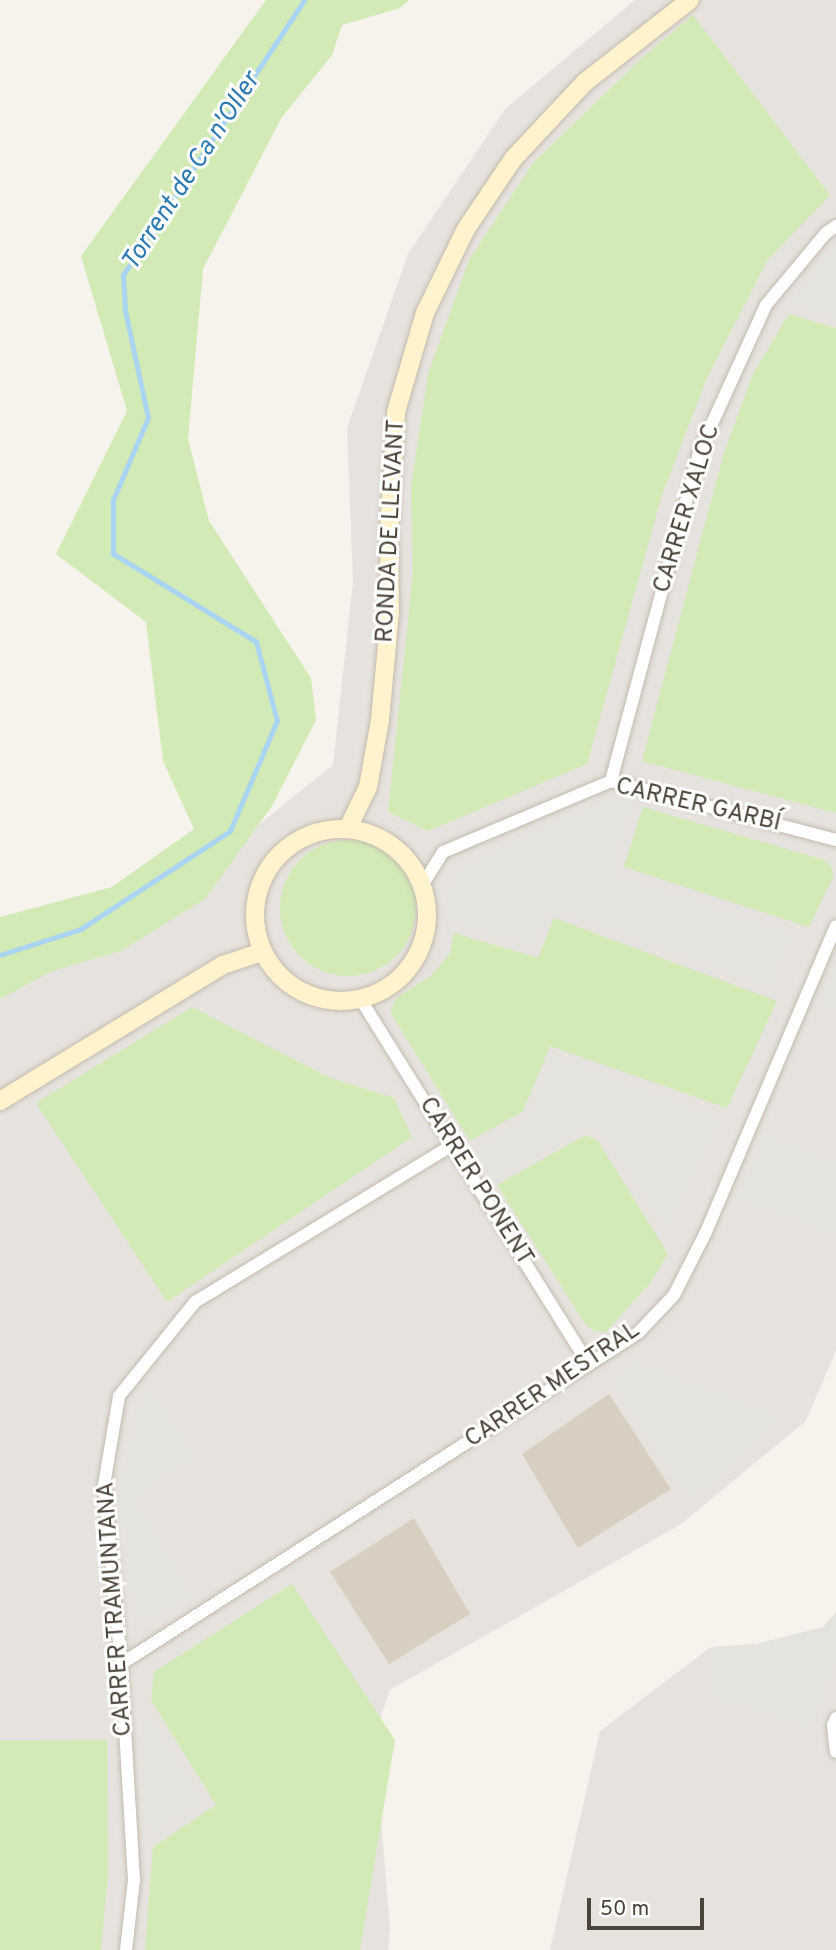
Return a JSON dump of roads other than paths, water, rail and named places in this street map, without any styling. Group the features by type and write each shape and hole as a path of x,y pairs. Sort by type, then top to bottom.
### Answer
{"main road":[{"name":"RONDA DE LLEVANT","path":"348,828 368,787 380,720 390,613 389,531 396,412 425,313 467,229 513,159 585,82 690,0"},
{"path":"348,828 377,835 407,858 422,884 427,900 427,930 421,951 403,976 388,988 361,1000 332,1002 303,993 279,977 262,952 256,936 254,906 264,873 282,850 322,829 348,828"},
{"path":"0,1101 223,965 262,952"}],"street":[{"name":"CARRER XALOC","path":"611,782 701,450 766,305 826,233 836,226"},
{"name":"CARRER GARBÍ","path":"422,884 443,852 611,782 836,840"},
{"name":"CARRER MESTRAL","path":"121,1664 638,1333 674,1295 706,1232 836,926"},
{"name":"CARRER PONENT","path":"361,1000 589,1365"},
{"name":"CARRER TRAMUNTANA","path":"126,1950 134,1880 121,1664 104,1485 119,1396 195,1302 452,1145"},
{"path":"836,1718 833,1725 836,1752"}],"waterway":[{"name":"Torrent de Ca n'Oller","path":"0,955 81,929 230,831 277,721 256,642 113,554 113,500 148,418 125,311 123,275 304,0"}]}
